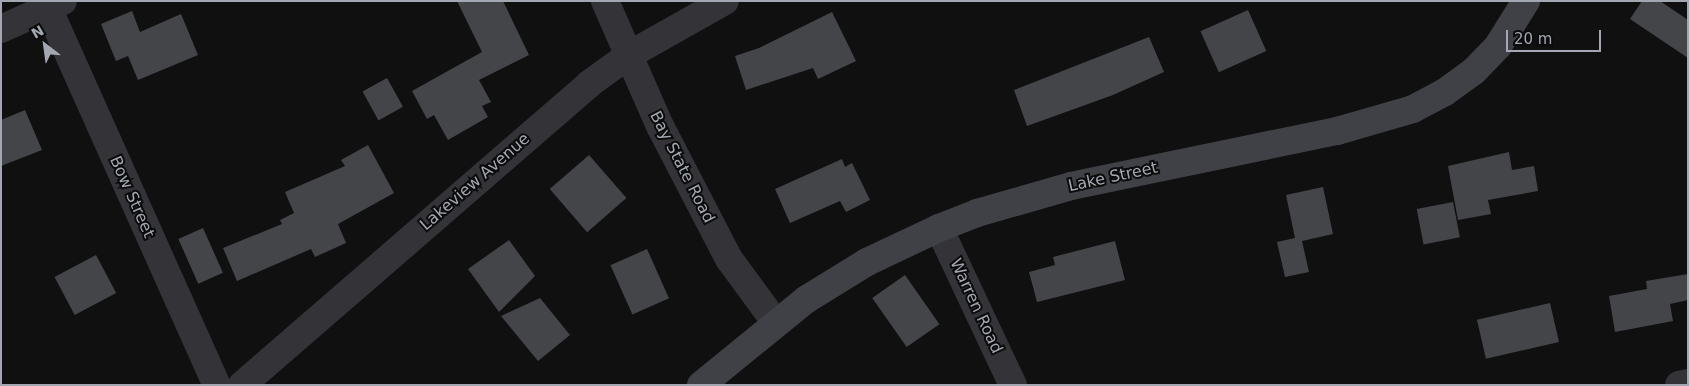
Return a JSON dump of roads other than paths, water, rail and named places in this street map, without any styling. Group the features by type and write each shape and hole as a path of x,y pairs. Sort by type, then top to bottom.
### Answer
{"street":[{"name":"Bay State Road","path":"605,1 675,157 729,259 776,323"},
{"name":"Lakeview Avenue","path":"242,385 548,118 629,55 725,1"},
{"name":"Lake Street","path":"701,385 776,323 853,270 939,228 1071,186 1337,131 1413,109 1445,92 1474,71 1498,46 1526,1"},
{"path":"1,29 55,5"},
{"name":"Bow Street","path":"55,5 217,385"},
{"name":"Warren Road","path":"939,228 1013,385"},
{"path":"1679,385 1688,383"}]}
